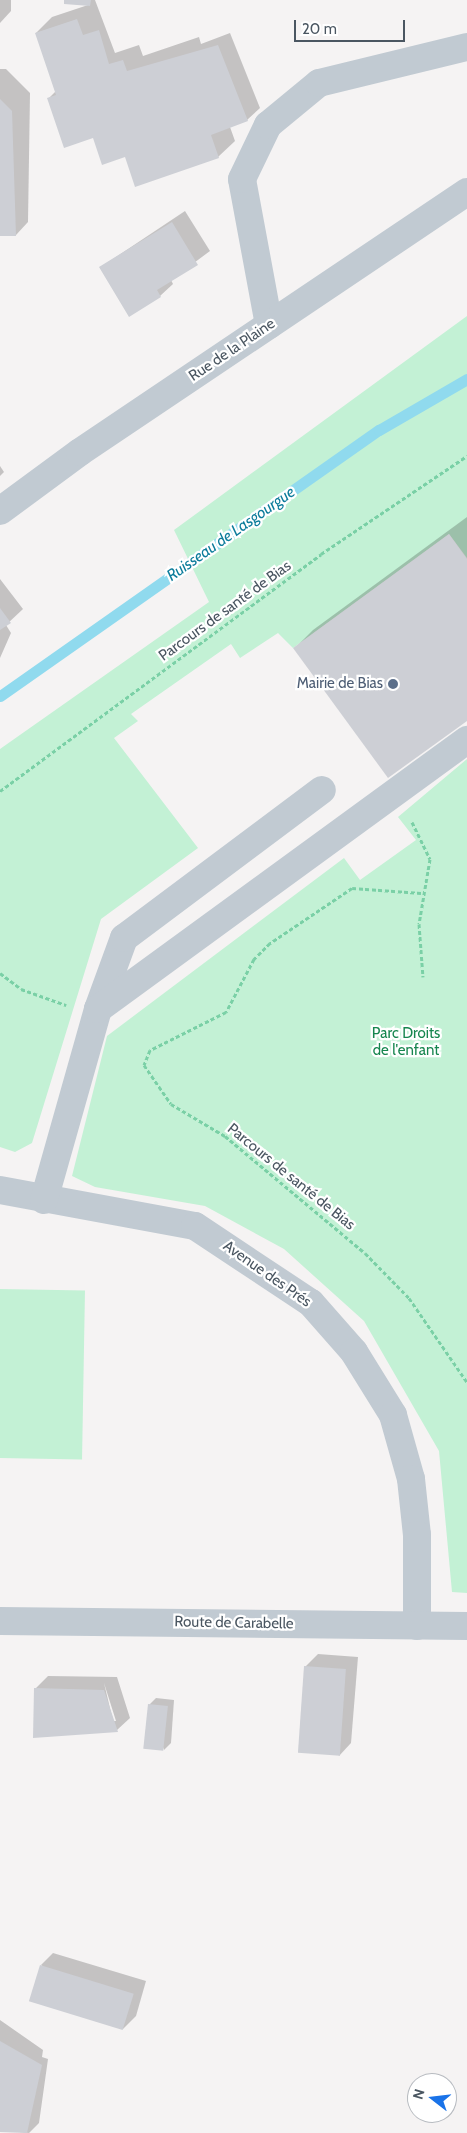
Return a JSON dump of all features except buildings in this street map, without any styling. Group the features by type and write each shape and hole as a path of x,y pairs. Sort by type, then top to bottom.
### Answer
{"street":[{"path":"269,325 242,179 268,125 319,83 467,48"},
{"name":"Rue de la Plaine","path":"0,512 269,325 467,192"},
{"path":"98,1009 467,740"},
{"path":"44,1200 98,1009 124,938 322,790"},
{"name":"Avenue des Prés","path":"0,1190 44,1200 195,1226 311,1303 354,1352 393,1415 411,1479 417,1626"},
{"name":"Route de Carabelle","path":"0,1621 467,1626"}],"path":[{"name":"Parcours de santé de Bias","path":"0,791 320,554 467,456"},
{"path":"392,795 421,834 430,859 421,893 423,977"},
{"name":"Parcours de santé de Bias","path":"421,893 352,888 264,948 254,959 226,1012 150,1050 144,1065 171,1104 225,1136 365,1253 409,1298 467,1382"},
{"path":"0,973 21,989 61,1005 98,1009"}],"green space":[{"path":"467,316 467,558 449,534 293,648 278,633 240,658 231,644 131,714 138,721 114,738 198,848 101,919 32,1143 15,1152 0,1147 0,749 209,602 174,530"},
{"name":"Parc Droits de l'enfant","path":"467,759 467,1593 452,1592 439,1451 364,1321 284,1249 205,1206 95,1187 72,1176 107,1036 344,858 360,880 416,840 398,817"},
{"path":"0,1289 85,1290 82,1459 0,1458"}],"waterway":[{"name":"Ruisseau de Lasgourgue","path":"0,696 379,430 467,379"}],"place":[{"name":"Mairie de Bias","path":"393,684"}]}
